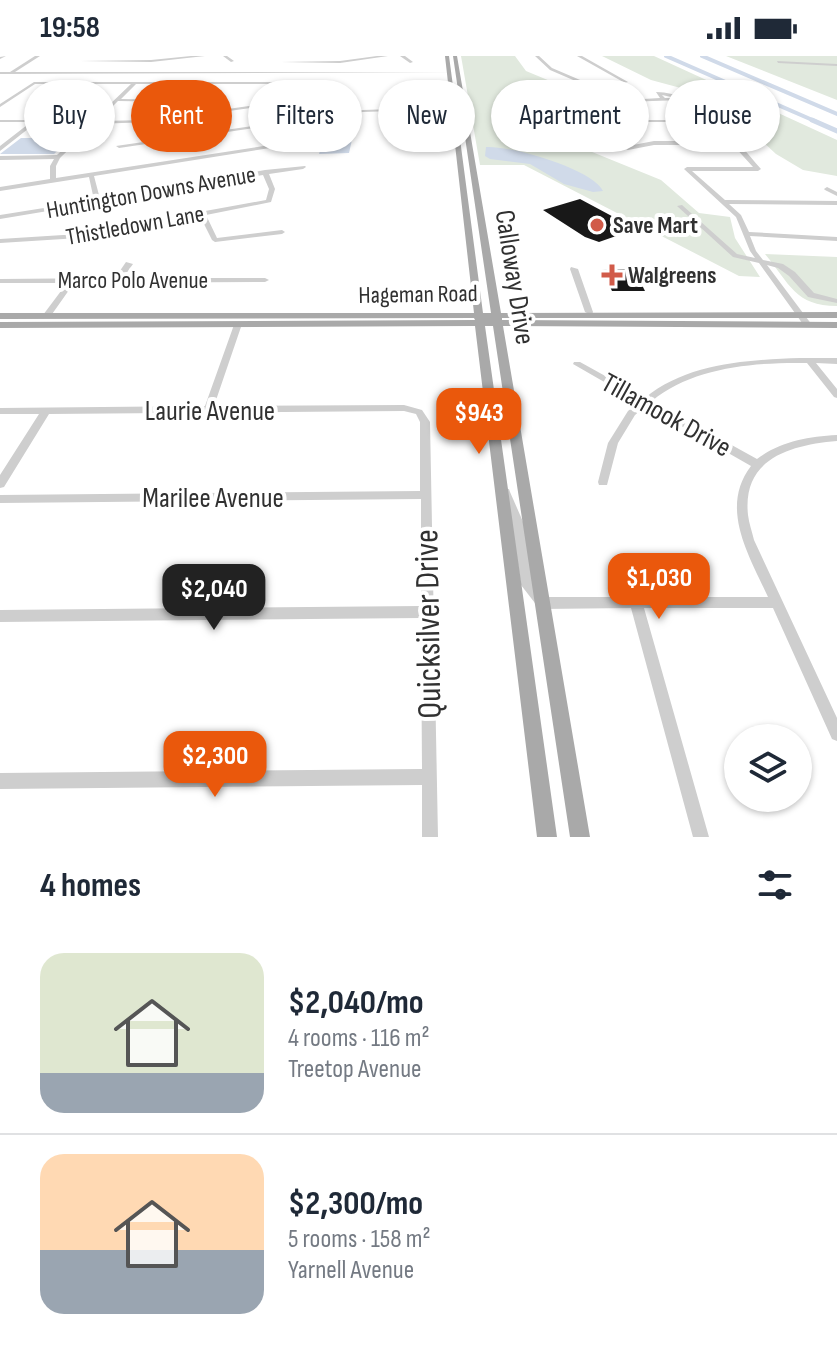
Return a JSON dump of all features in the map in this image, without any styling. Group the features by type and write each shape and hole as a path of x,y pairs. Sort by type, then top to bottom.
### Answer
{"main road":[{"name":"Calloway Drive","path":"447,56 455,80"},
{"name":"Calloway Drive","path":"453,80 455,56"},
{"name":"Calloway Drive","path":"459,152 547,837"},
{"name":"Calloway Drive","path":"471,152 580,837"},
{"path":"588,318 664,318 670,313 837,315"},
{"name":"Hageman Road","path":"0,320 31,320 47,315 336,314 480,318"},
{"path":"238,324 248,318 336,314"},
{"path":"62,325 74,319 168,315"},
{"name":"Hageman Road","path":"0,320 62,325 588,318 837,325"}],"street":[{"path":"0,80 38,56"},
{"path":"88,56 82,61 175,60 203,56"},
{"path":"225,56 232,61"},
{"path":"277,72 282,59 340,62 386,56"},
{"path":"402,56 411,62"},
{"path":"539,56 551,69 579,80"},
{"path":"579,56 622,80"},
{"path":"823,57 834,64"},
{"path":"173,72 177,66 175,60"},
{"path":"811,63 778,62 834,64"},
{"path":"221,80 227,72"},
{"path":"0,73 453,72"},
{"path":"117,100 131,87"},
{"path":"0,106 24,90"},
{"path":"649,100 664,100 658,93 665,93"},
{"path":"117,100 131,100"},
{"path":"0,121 24,121"},
{"path":"665,121 632,121 601,138 628,148 665,143"},
{"path":"232,130 248,128"},
{"path":"0,149 24,130"},
{"path":"119,146 131,144"},
{"path":"0,189 248,149"},
{"path":"53,180 53,166 63,152"},
{"path":"742,152 758,169 687,169 739,216 761,262 808,325"},
{"path":"0,158 58,157"},
{"name":"Huntington Downs Avenue","path":"0,217 303,167"},
{"name":"Thistledown Lane","path":"0,241 64,238 269,201 272,189 265,172"},
{"path":"91,174 97,201"},
{"path":"827,189 837,194"},
{"path":"724,202 837,203"},
{"path":"680,206 735,256 785,269 811,295 837,301"},
{"path":"202,213 215,240 282,232"},
{"path":"747,234 837,239"},
{"path":"118,280 129,264"},
{"path":"574,269 588,318"},
{"name":"Marco Polo Avenue","path":"0,281 265,280"},
{"path":"47,315 72,281"},
{"path":"208,410 238,324"},
{"path":"810,361 837,395"},
{"path":"603,482 605,464 616,433 644,401 673,383 703,371 741,364 837,361"},
{"name":"Tillamook Drive","path":"577,364 757,464"},
{"name":"Laurie Avenue","path":"0,411 404,408 419,412"},
{"path":"0,484 46,411"},
{"name":"Quicksilver Drive","path":"419,412 425,422 430,837"},
{"path":"837,438 790,444 757,464 744,487 741,511 748,540 837,734"},
{"path":"500,477 518,524 527,585 542,603 776,602"},
{"name":"Marilee Avenue","path":"0,499 426,495"},
{"path":"636,602 701,837"},
{"path":"0,616 427,612"},
{"path":"0,781 430,777"}],"shaded area":[{"path":"461,56 515,56 526,71 548,80 491,80 491,152 592,152 661,180 699,213 730,217 735,238 760,277 739,276 524,165 480,165 475,136 475,80 465,80"},
{"path":"602,56 654,56 706,80 665,80 665,84"},
{"path":"726,56 837,56 837,100"},
{"path":"780,114 837,140 837,176 803,170 774,152 780,152"},
{"path":"765,254 837,257 837,306 823,305 802,297"}],"water":[{"path":"24,138 24,152 56,152 0,154"},
{"path":"486,147 491,147 491,152 520,152 549,160 584,175 603,191 593,192 564,184 530,164 485,156"},
{"path":"320,152 349,152 349,153"}],"building":[{"name":"Save Mart","path":"580,199 636,229 599,242 585,237 543,210"},
{"name":"Walgreens","path":"634,269 645,291 612,291 602,270"}],"waterway":[{"path":"666,56 817,122"},
{"path":"702,56 837,114"},
{"path":"812,120 837,131"}],"place":[{"name":"Save Mart","path":"597,225"},
{"name":"Walgreens","path":"612,275"}]}
